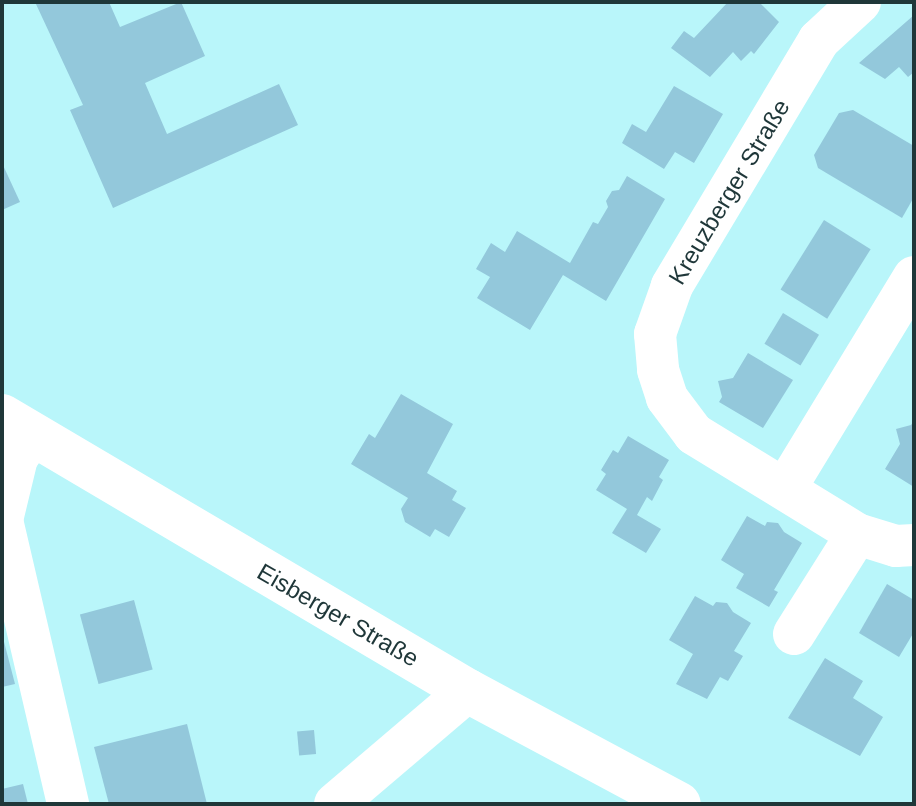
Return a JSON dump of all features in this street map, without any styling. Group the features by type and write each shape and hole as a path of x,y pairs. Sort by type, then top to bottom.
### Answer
{"main road":[{"name":"Eisberger Straße","path":"18,425 468,691 679,804"}],"street":[{"name":"Kreuzberger Straße","path":"860,2 819,40 672,286 655,334 658,370 667,398 694,434 857,534 896,546 914,545"},
{"path":"785,489 914,277"},
{"path":"18,425 17,458 2,520 68,804"},
{"path":"794,634 857,534"},
{"path":"335,804 468,691"}],"building":[{"path":"35,2 109,2 120,27 181,2 205,56 145,83 167,134 279,84 298,125 113,208 70,110 83,105"},
{"path":"728,2 759,2 779,22 754,54 751,51 741,61 733,52 710,77 671,48 684,31 694,38"},
{"path":"914,15 914,72 908,77 899,67 885,79 859,63"},
{"path":"674,86 723,114 694,163 675,152 664,169 622,143 632,124 646,132"},
{"path":"853,110 914,146 914,197 902,218 818,168 814,155 839,113"},
{"path":"2,163 20,202 2,210"},
{"path":"627,176 665,199 606,301 563,275 530,330 477,298 490,277 476,269 491,243 505,252 517,231 570,263 593,222 598,224 608,207 606,201 612,191 619,190"},
{"path":"824,220 871,249 827,319 781,290"},
{"path":"783,313 819,335 800,365 764,344"},
{"path":"748,353 793,380 763,428 719,402 722,397 718,381 733,378"},
{"path":"401,394 453,424 427,473 457,491 452,500 466,508 449,537 435,529 430,537 405,522 401,509 408,498 351,464 369,434 375,438"},
{"path":"914,421 914,487 885,469 900,444 896,429 911,425"},
{"path":"628,436 669,460 659,477 663,480 652,501 647,497 637,515 661,529 646,553 612,533 627,509 596,490 606,474 601,470 613,450 618,453"},
{"path":"747,516 765,526 767,522 778,523 784,532 802,543 774,590 778,592 769,607 736,588 744,574 721,560"},
{"path":"887,584 914,600 914,632 899,657 859,633"},
{"path":"695,596 713,606 716,602 727,603 733,612 751,623 734,651 743,656 728,681 720,677 707,699 676,684 693,654 669,640"},
{"path":"134,600 153,670 99,684 80,614"},
{"path":"2,634 15,684 2,687"},
{"path":"825,658 863,681 853,698 883,717 860,756 788,718"},
{"path":"187,724 207,804 109,804 94,747"},
{"path":"314,730 316,754 299,755 297,731"},
{"path":"23,784 28,804 2,804 2,789"}]}
